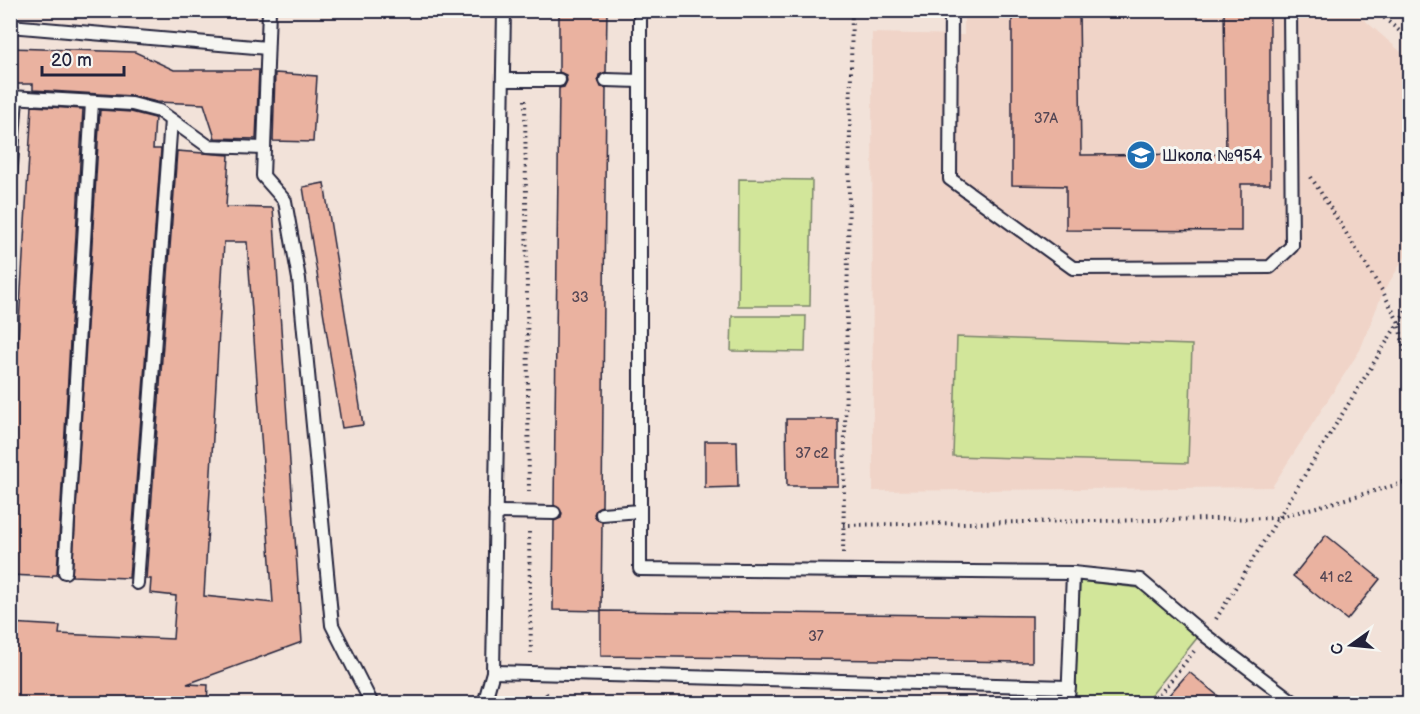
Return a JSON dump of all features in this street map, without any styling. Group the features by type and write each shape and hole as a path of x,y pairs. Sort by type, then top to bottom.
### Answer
{"lane":[{"path":"269,10 263,176 285,201 299,279 332,625 372,704"},
{"path":"484,704 493,672 504,10"},
{"path":"640,10 640,569 1073,573 1140,580 1206,636 1296,704"},
{"path":"910,10 951,11 950,179 1073,268 1270,267 1292,246 1290,10"},
{"path":"10,26 267,48"},
{"path":"503,80 559,80"},
{"path":"606,81 640,81"},
{"path":"10,180 13,97 132,104 159,111 208,146 264,148"},
{"path":"65,572 92,102"},
{"path":"136,583 171,120"},
{"path":"602,514 640,511"},
{"path":"495,512 554,513"},
{"path":"1068,704 1073,573"},
{"path":"493,672 1069,687"}],"path":[{"path":"842,571 852,10"},
{"path":"1375,10 1410,40"},
{"path":"525,80 531,673"},
{"path":"1292,150 1328,200 1398,321 1410,374"},
{"path":"1152,704 1206,636 1410,304"},
{"path":"843,525 1277,518 1410,481"}],"shaded area":[{"name":"Школа №954","path":"964,10 1353,10 1409,59 1409,251 1383,292 1360,350 1272,487 873,491 872,33 964,35"}],"green space":[{"path":"739,179 812,180 810,306 738,306"},
{"path":"732,316 806,316 805,352 731,351"},
{"path":"957,337 1192,345 1188,463 953,456"},
{"path":"1080,581 1139,588 1197,638 1145,703 1075,703"}],"building":[{"path":"559,10 607,10 606,72 599,75 598,80 601,87 606,88 602,506 597,508 594,514 596,519 602,522 601,611 553,610 554,521 561,518 562,513 554,505 559,88 564,87 567,81 566,75 559,72"},
{"path":"1012,10 1079,10 1081,155 1226,154 1224,10 1270,10 1270,184 1241,184 1241,231 1066,230 1066,186 1012,185"},
{"path":"10,48 135,52 174,70 259,70 256,139 215,138 204,104 157,102 132,96 33,90 33,84 10,84"},
{"path":"275,73 317,76 313,142 273,141"},
{"path":"32,106 83,109 57,575 52,577 10,575 10,474"},
{"path":"100,110 131,112 155,118 153,149 161,149 129,578 72,576"},
{"path":"177,151 229,155 226,207 273,208 302,642 187,684 208,685 207,704 10,704 10,623 60,626 59,634 173,639 176,596 150,593 151,579 146,579","holes":["224,242 247,242 273,603 204,596"]},
{"path":"324,183 363,425 342,428 303,187"},
{"path":"786,419 838,419 838,486 787,486"},
{"path":"705,441 737,441 738,487 705,488"},
{"path":"1326,535 1380,579 1347,620 1293,576"},
{"path":"601,611 1032,616 1032,662 601,656"},
{"path":"1189,672 1228,704 1161,704"}],"place":[{"name":"Школа №954","path":"1141,155"}]}
